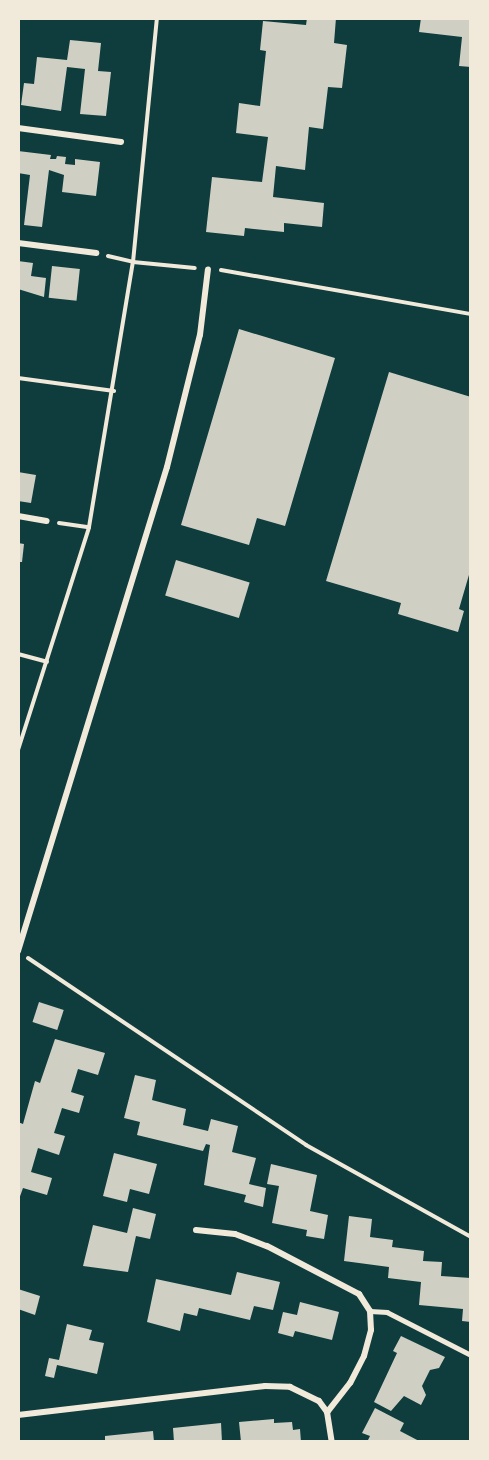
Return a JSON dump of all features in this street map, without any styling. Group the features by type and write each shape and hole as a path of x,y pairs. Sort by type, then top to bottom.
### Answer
{"street":[{"path":"18,128 121,142"},
{"path":"18,243 96,253"},
{"path":"18,952 167,467 200,335 208,269"},
{"path":"18,516 47,521"},
{"path":"196,1230 235,1234 267,1246 359,1294 370,1311 371,1330 364,1356 350,1383 327,1412"},
{"path":"18,1415 266,1386 306,1392 327,1412 332,1442"}],"lane":[{"path":"370,1311 387,1312 471,1355"}],"path":[{"path":"18,750 89,527 114,391 133,262 157,18"},
{"path":"96,253 133,262 208,269 471,314"},
{"path":"18,378 114,391"},
{"path":"47,521 89,527"},
{"path":"18,654 46,662"},
{"path":"18,952 60,976 306,1145 471,1237"}],"building":[{"path":"307,18 336,18 334,43 347,45 342,88 328,87 323,129 309,127 305,170 276,166 273,197 324,203 322,227 284,223 284,232 245,228 244,236 206,232 212,177 262,182 268,137 236,133 239,103 260,106 266,51 260,50 263,21 306,25"},
{"path":"421,18 471,18 471,67 459,66 462,37 419,32"},
{"path":"70,40 101,43 98,71 111,72 106,116 80,114 85,69 67,67 61,111 21,105 24,83 34,84 37,57 67,60"},
{"path":"18,151 51,155 50,159 56,159 57,156 66,157 65,164 75,165 75,159 100,162 96,196 62,192 64,175 49,170 42,227 24,225 30,175 18,173"},
{"path":"18,261 33,263 31,276 46,278 44,297 18,289"},
{"path":"52,266 80,269 77,301 49,298"},
{"path":"239,329 335,358 285,526 257,518 249,545 181,525"},
{"path":"389,372 471,397 471,568 459,609 464,611 458,632 398,614 401,603 326,581"},
{"path":"18,472 36,475 31,503 18,501"},
{"path":"18,543 24,544 22,562 18,562"},
{"path":"176,560 250,583 239,618 165,595"},
{"path":"39,1002 64,1010 57,1030 33,1022"},
{"path":"55,1039 105,1053 98,1075 78,1069 71,1092 84,1096 79,1113 62,1108 54,1133 65,1136 59,1155 38,1148 31,1172 52,1178 47,1195 23,1188 18,1202 18,1122 23,1124 35,1081 40,1083"},
{"path":"135,1075 156,1080 152,1100 186,1109 183,1125 208,1131 211,1119 238,1126 232,1152 256,1158 249,1184 266,1188 263,1207 244,1202 246,1195 204,1185 210,1145 206,1144 203,1151 137,1135 140,1122 124,1118"},
{"path":"114,1153 157,1164 149,1194 130,1189 127,1202 103,1196"},
{"path":"271,1164 317,1175 310,1211 328,1215 324,1239 306,1236 307,1230 272,1223 279,1186 267,1184"},
{"path":"133,1208 156,1214 150,1239 136,1236 128,1272 83,1266 93,1225 127,1233"},
{"path":"349,1216 372,1219 370,1237 393,1240 392,1247 424,1251 423,1261 442,1262 441,1276 471,1278 471,1322 462,1321 463,1309 419,1305 421,1282 388,1278 389,1267 344,1261"},
{"path":"237,1272 280,1282 273,1310 254,1306 250,1320 199,1308 197,1316 184,1313 180,1331 147,1322 156,1279 231,1295"},
{"path":"18,1289 40,1296 35,1315 18,1309"},
{"path":"300,1302 339,1312 332,1340 295,1331 293,1337 278,1333 283,1312 297,1315"},
{"path":"67,1324 92,1330 89,1340 104,1343 97,1374 57,1365 54,1378 45,1376 49,1358 59,1360"},
{"path":"401,1336 445,1357 439,1368 430,1370 422,1386 426,1395 421,1405 404,1396 391,1411 374,1402 397,1353 393,1351"},
{"path":"375,1408 404,1423 400,1431 421,1442 367,1442 370,1436 362,1433"},
{"path":"274,1419 274,1423 292,1422 293,1430 300,1429 301,1442 241,1442 239,1422"},
{"path":"221,1423 222,1442 174,1442 173,1428"},
{"path":"153,1431 154,1442 105,1442 105,1436"}]}
